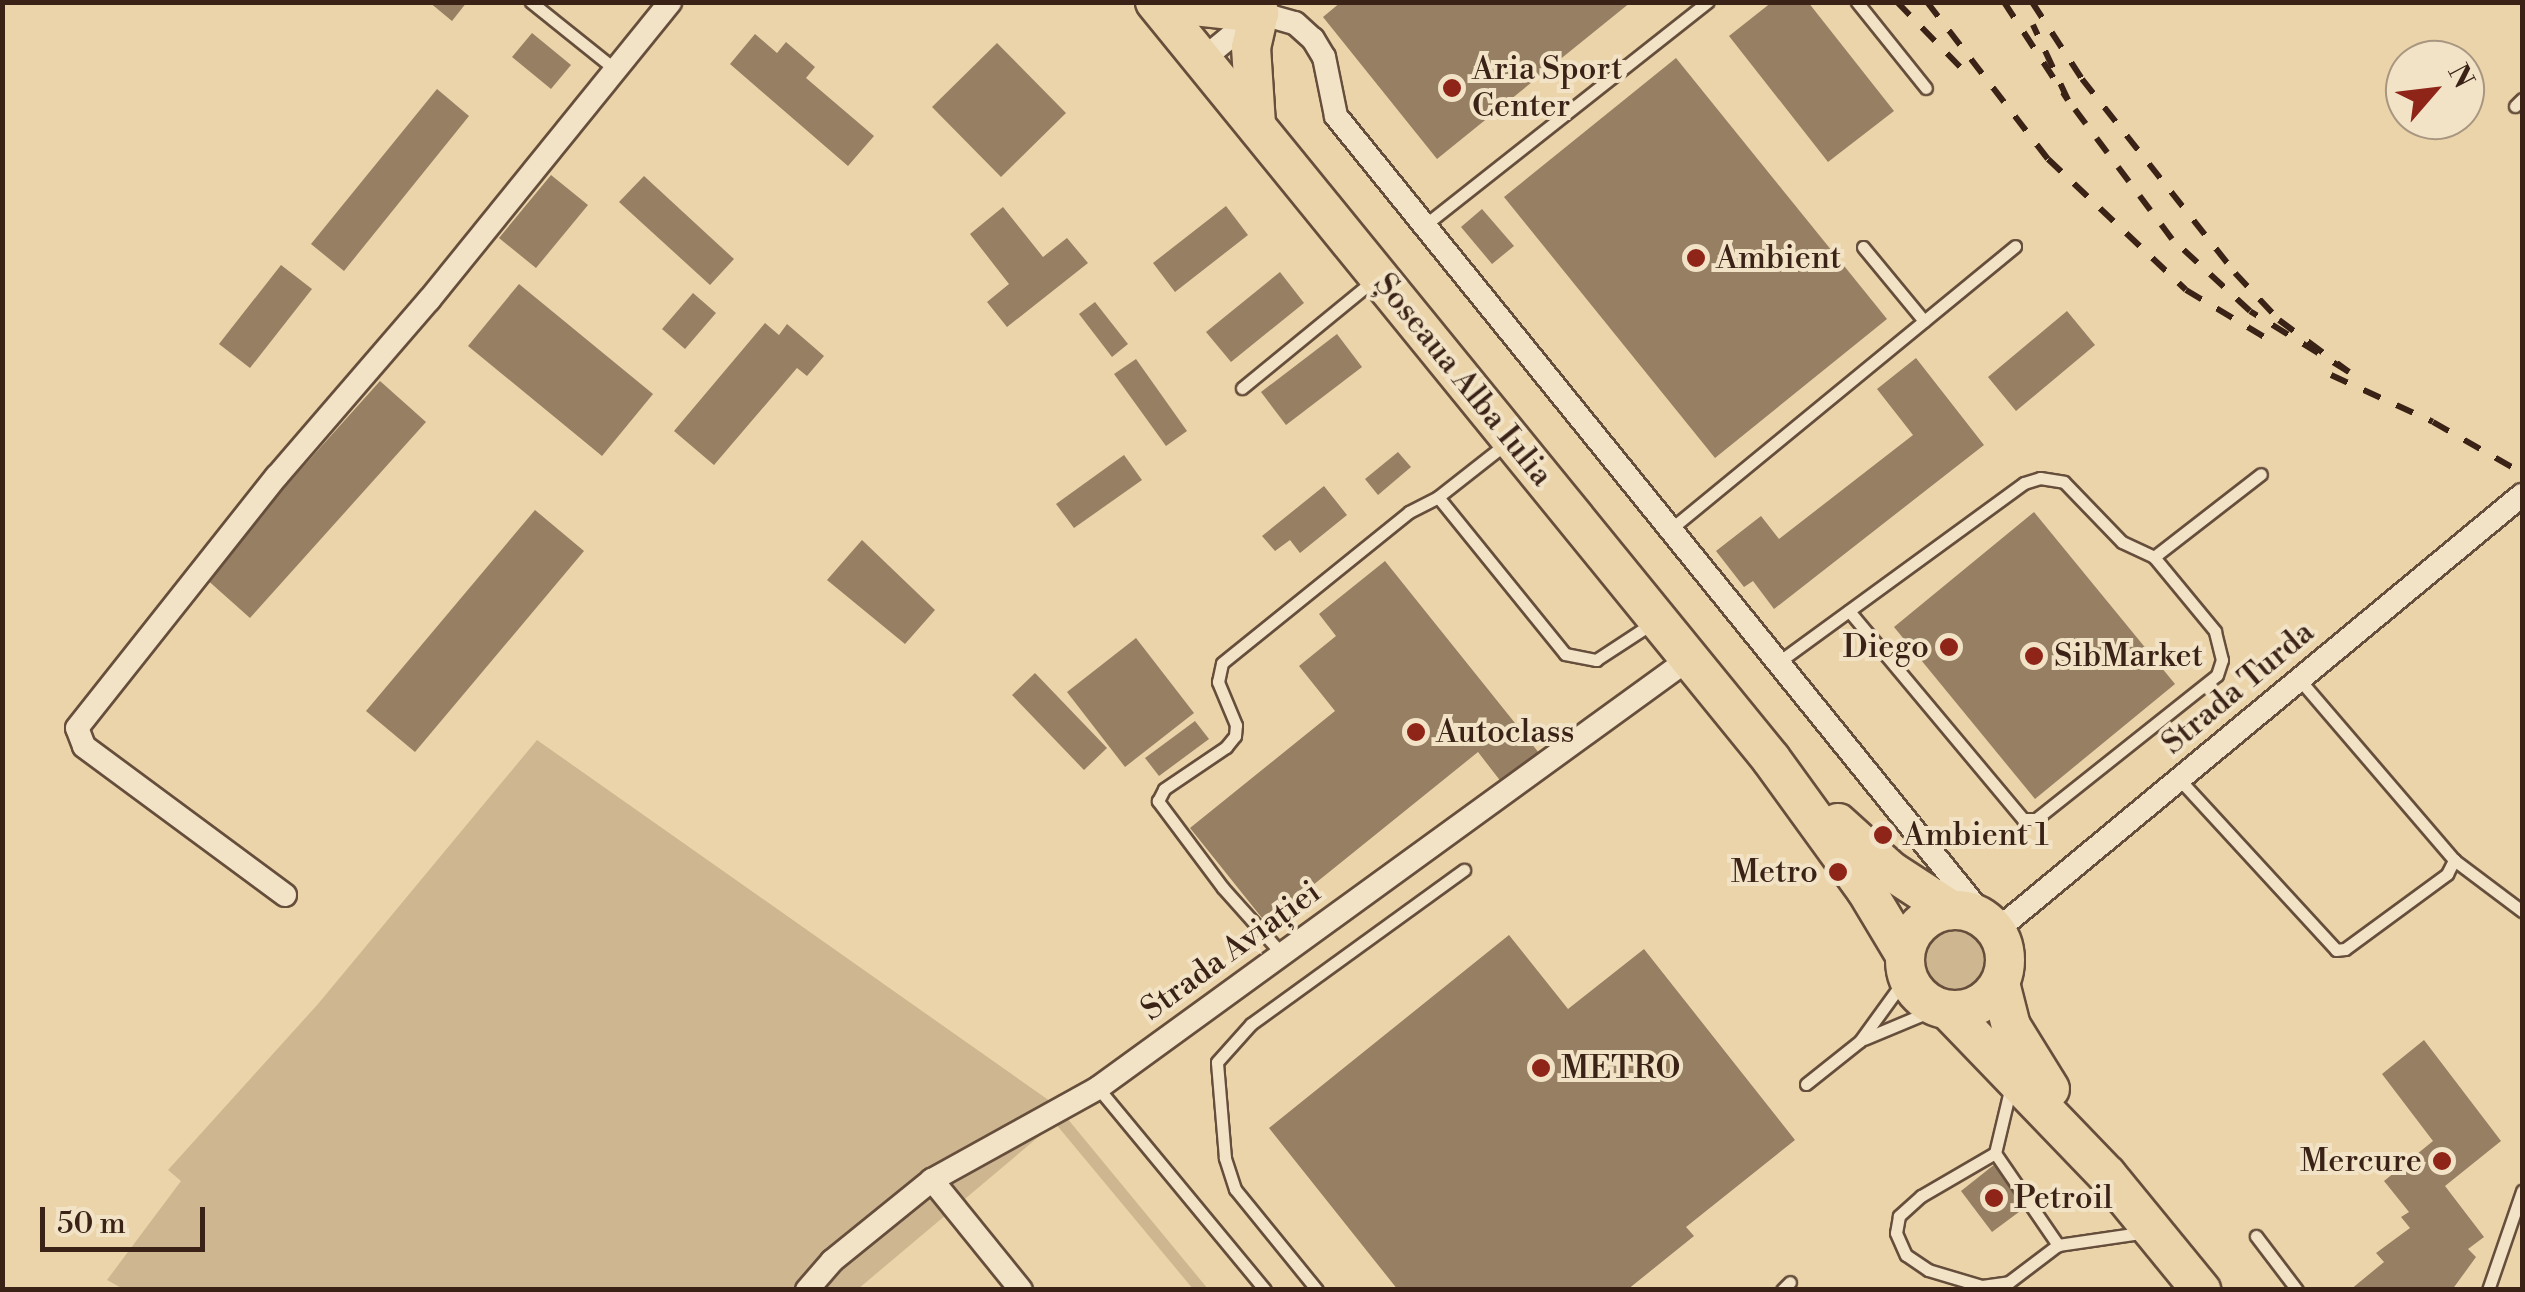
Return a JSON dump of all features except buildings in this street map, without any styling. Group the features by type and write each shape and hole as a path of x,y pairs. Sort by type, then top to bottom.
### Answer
{"main road":[{"path":"1156,2 1260,6 1251,46 1256,124"},
{"name":"Șoseaua Alba Iulia","path":"1156,2 1771,759 1866,890 1906,965"},
{"name":"Șoseaua Alba Iulia","path":"1771,759 1890,871 1969,911"},
{"path":"2107,1175 2023,1048 2005,1011 2000,983 2005,957 1969,911 1920,924 1906,965 1919,995 1944,1009 2014,1077 2107,1175 2202,1290"},
{"path":"1944,1009 1979,1005 2000,983"}],"street":[{"path":"285,896 84,746 78,728 277,476 429,300 670,2"},
{"path":"1202,60 1260,6 1295,23 1314,39 1324,56 1336,116 1780,661 1969,911"},
{"name":"Strada Turda","path":"1969,911 2179,779 2522,496"},
{"name":"Strada Aviației","path":"807,1290 832,1261 932,1180 1098,1088 1690,658"},
{"path":"932,1180 1021,1290"}],"lane":[{"path":"531,2 616,70"},
{"path":"1425,225 1707,2"},
{"path":"1857,2 1926,88"},
{"path":"1672,528 2015,246"},
{"path":"1863,247 1924,321"},
{"path":"1242,388 1378,276"},
{"path":"1282,954 1223,888 1158,800 1164,788 1226,747 1235,736 1236,725 1218,682 1222,663 1408,512 1438,498 1512,439"},
{"path":"2154,557 2261,474"},
{"path":"1780,661 2024,483 2040,478 2064,482 2122,542 2154,557 2215,632 2222,660 2217,675 2036,819 2023,819 1849,611"},
{"path":"1438,498 1565,654 1596,660 1659,618"},
{"path":"2299,678 2454,860 2522,911"},
{"path":"2179,779 2336,950 2345,949 2446,874 2454,860"},
{"path":"1317,1290 1236,1189 1225,1158 1218,1062 1251,1024 1464,870"},
{"path":"1860,1041 1906,965"},
{"path":"1806,1084 1860,1041 1944,1009"},
{"path":"2014,1077 1994,1152 1921,1196 1899,1216 1896,1233 1906,1255 1928,1270 1982,1286 2008,1282 2058,1246 2153,1230"},
{"path":"1098,1088 1265,1290"},
{"path":"1994,1152 2058,1246"},
{"path":"2488,1290 2522,1191"},
{"path":"2256,1236 2298,1290"}],"shaded area":[{"path":"537,740 1057,1106 1208,1289 1193,1289 1055,1123 858,1289 125,1290 107,1280 181,1181 168,1170 318,1004"},
{"path":"1955,921 1970,924 1983,933 1992,946 1992,976 1983,989 1970,998 1955,1001 1940,998 1927,989 1918,976 1915,961 1918,946 1927,933 1940,924"}],"railway":[{"path":"1897,2 1965,72"},
{"path":"1927,2 2048,159 2186,290 2266,338"},
{"path":"2004,2 2068,100 2033,25"},
{"path":"2032,2 2082,79 2235,273 2279,320 2349,372 2250,311 2172,239 2068,100"},
{"path":"2331,375 2433,422 2522,473"}],"place":[{"name":"Aria Sport Center","path":"1452,88"},
{"name":"Ambient","path":"1696,258"},
{"name":"Diego","path":"1949,647"},
{"name":"SibMarket","path":"2034,656"},
{"name":"Autoclass","path":"1416,732"},
{"name":"Ambient 1","path":"1883,835"},
{"name":"Metro","path":"1838,872"},
{"name":"METRO","path":"1541,1068"},
{"name":"Mercure","path":"2442,1161"},
{"name":"Petroil","path":"1994,1198"}]}
